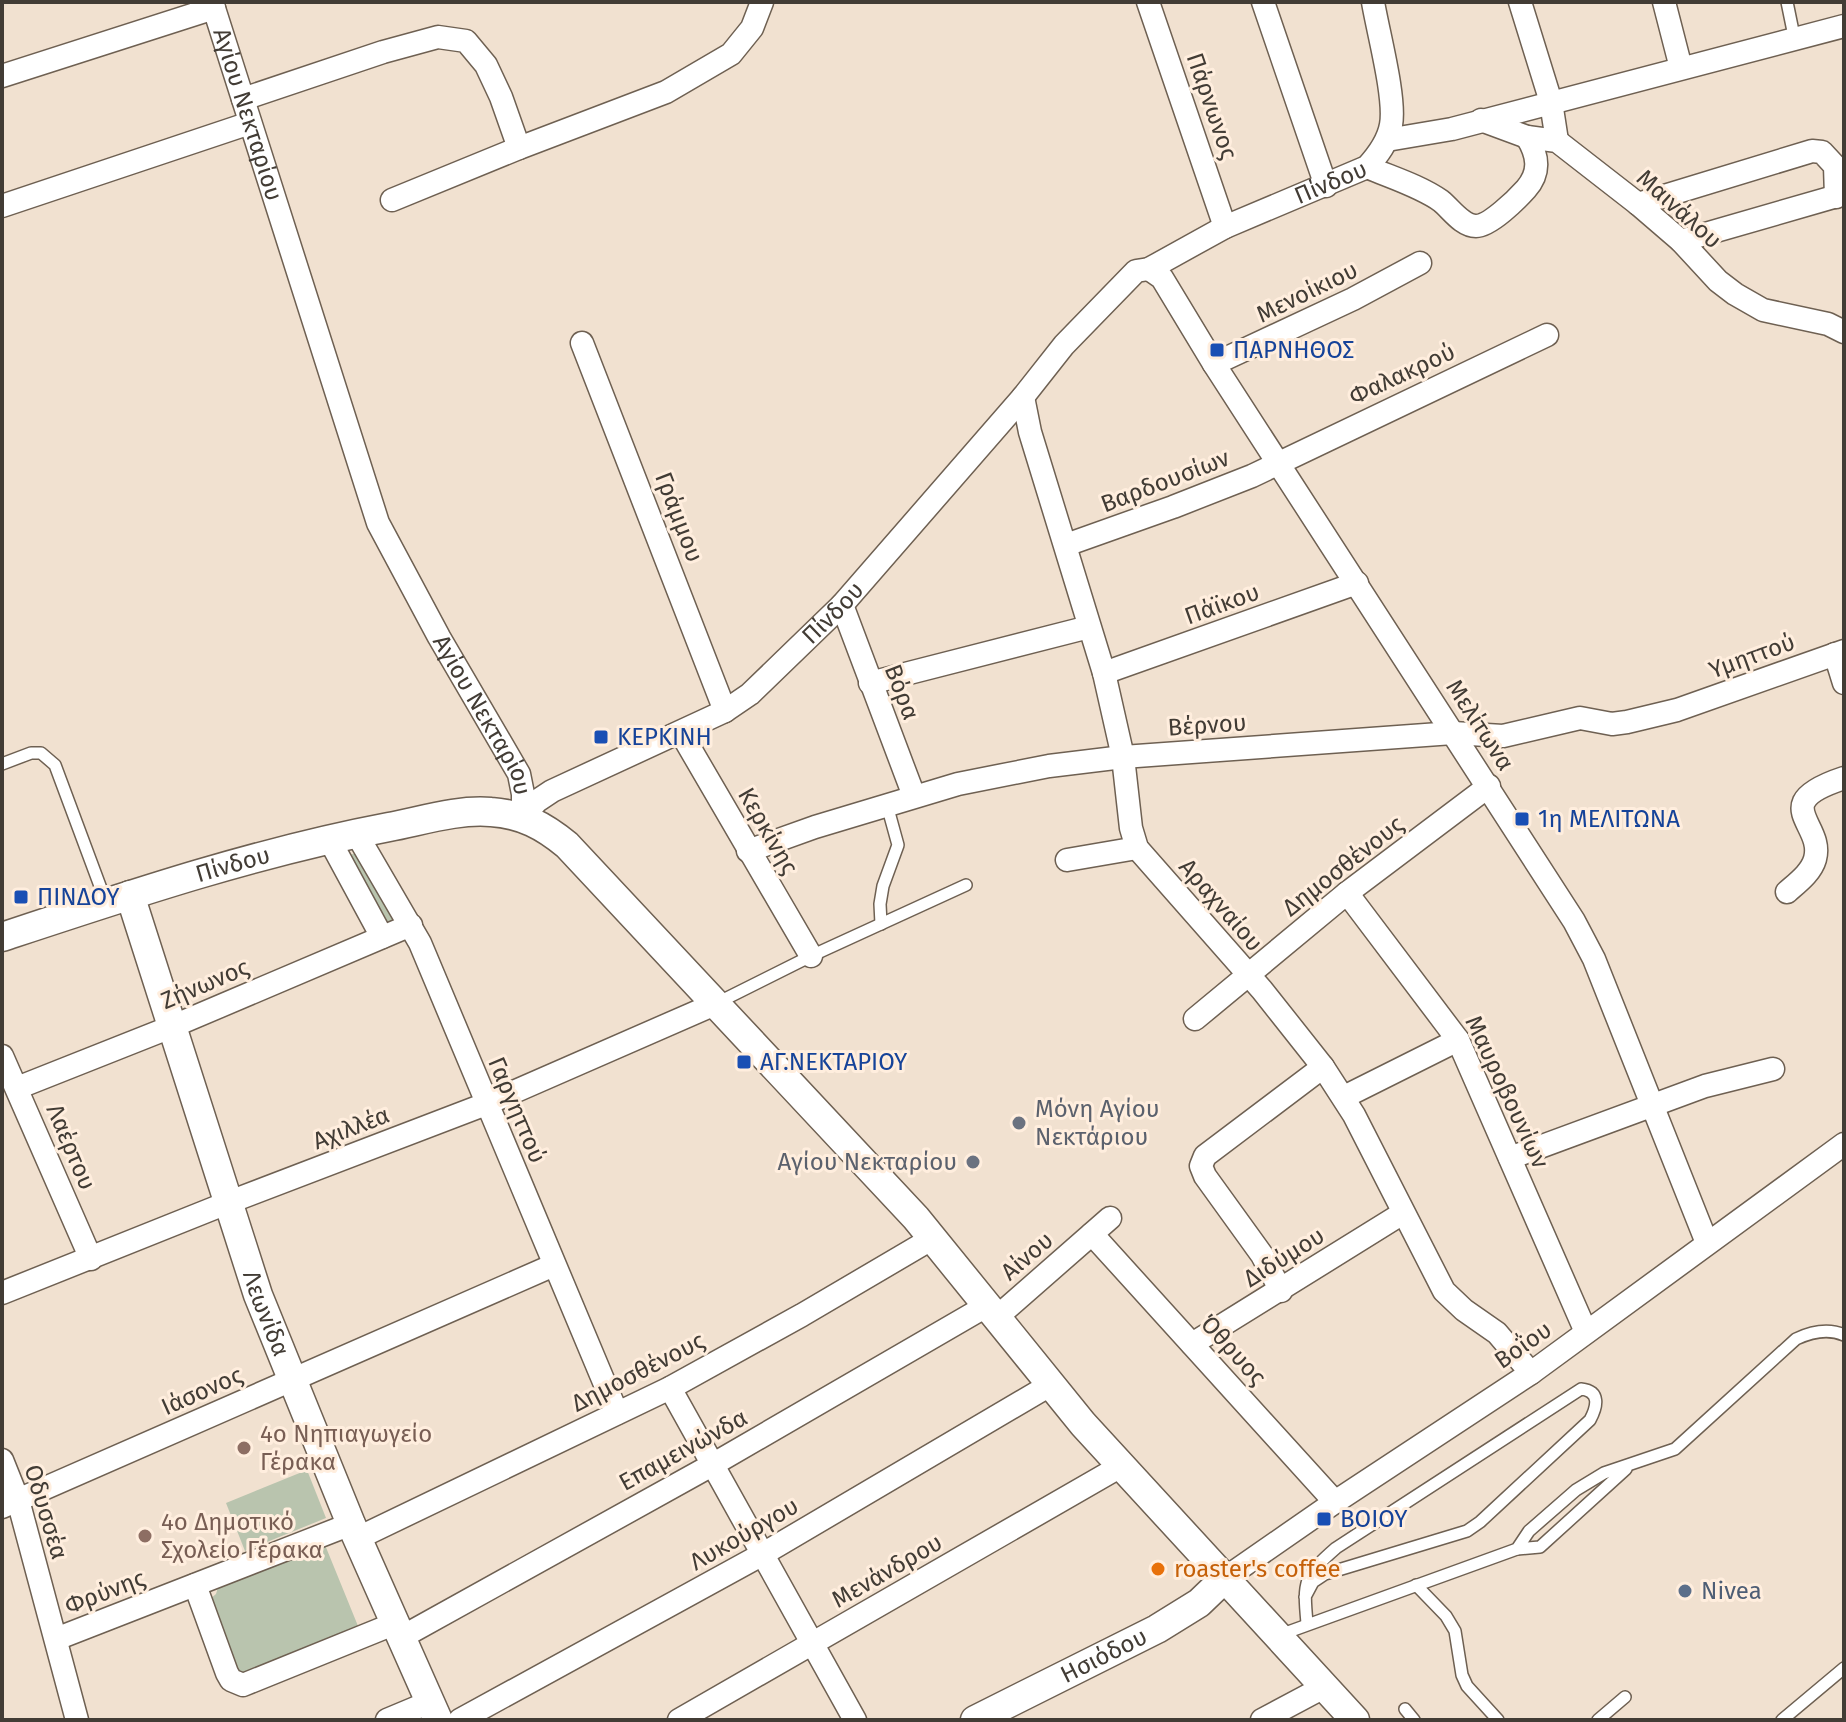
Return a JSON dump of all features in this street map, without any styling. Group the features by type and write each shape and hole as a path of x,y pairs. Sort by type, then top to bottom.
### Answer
{"street":[{"path":"392,200 666,92 731,54 752,28 762,2"},
{"name":"Πάρνωνος","path":"1148,2 1225,227"},
{"path":"1263,2 1326,186"},
{"path":"1373,2 1393,110 1387,140"},
{"path":"1481,120 1527,137 1557,141 1551,102 1520,2"},
{"path":"1664,2 1681,68"},
{"path":"2,76 213,5"},
{"name":"Αγίου Νεκταρίου","path":"213,5 378,523 439,637 519,774 523,817 549,830 567,845 933,1238 1050,1385 1355,1720"},
{"name":"Πίνδου","path":"2,937 232,863 329,839 465,813 489,811 523,817 537,801 552,791 681,733 725,711 750,694 842,605 1023,397 1064,345 1136,271 1149,269 1225,227 1367,167 1387,140 1452,129 1844,26"},
{"path":"243,99 438,37 466,41 486,65 519,148"},
{"path":"2,206 250,123"},
{"path":"1367,167 1439,200 1473,226 1482,225 1501,212 1530,184 1537,169 1536,153 1527,137"},
{"name":"Μαινάλου","path":"1557,141 1681,241 1718,281 1749,302 1763,310 1828,324 1844,332"},
{"path":"1638,204 1812,151 1822,152 1835,166 1840,195 1681,241"},
{"name":"Μενοίκιου","path":"1214,364 1353,299 1420,263"},
{"name":"Μελίτωνα","path":"1149,269 1162,278 1214,364 1281,463 1574,921 1594,959 1707,1243"},
{"name":"Φαλακρού","path":"1281,463 1547,335"},
{"name":"Γράμμου","path":"582,343 725,711"},
{"name":"Αραχναίου","path":"1023,397 1030,432 1104,673 1123,757 1131,828 1137,848 1249,976 1344,1097 1444,1291 1464,1310 1497,1333 1531,1373"},
{"name":"Βαρδουσίων","path":"1066,545 1173,507 1281,463"},
{"name":"Πάϊκου","path":"1104,673 1357,583"},
{"name":"Βόρα","path":"842,605 914,796"},
{"path":"870,683 1089,627"},
{"path":"1840,652 1844,683"},
{"name":"Υμηττού","path":"1677,710 1840,652"},
{"name":"Βέρνου","path":"748,851 914,796 1020,772 1123,757 1453,733 1503,736 1568,719 1612,724 1677,710"},
{"name":"Κερκίνης","path":"681,733 811,956"},
{"path":"1787,892 1813,865 1817,855 1801,810 1803,802 1844,778"},
{"name":"Δημοσθένους","path":"1195,1019 1347,893 1489,786"},
{"name":"Γαργηττού","path":"356,833 411,925 617,1413"},
{"path":"329,839 382,937"},
{"path":"1067,860 1137,848"},
{"name":"Μαυροβουνίων","path":"1347,893 1458,1040 1586,1332"},
{"name":"Λεωνίδα","path":"118,899 171,1027 258,1295 355,1531 434,1711"},
{"name":"Ζήνωνος","path":"17,1088 171,1027 411,925"},
{"name":"Αχιλλέα","path":"2,1293 486,1104 715,1004"},
{"path":"1344,1097 1458,1040"},
{"name":"Λαέρτου","path":"2,1056 91,1259"},
{"path":"1281,1291 1262,1255 1201,1166 1205,1156 1323,1067"},
{"path":"1510,1158 1705,1086 1773,1069"},
{"name":"Βοΐου","path":"1224,1579 1531,1373 1844,1144"},
{"name":"Διδύμου","path":"1192,1344 1403,1213"},
{"name":"Αίνου","path":"992,1311 1110,1218"},
{"name":"Όθρυος","path":"1092,1234 1335,1502"},
{"name":"Δημοσθένους","path":"355,1531 670,1388 933,1238"},
{"name":"Ιάσονος","path":"10,1504 554,1265"},
{"name":"Επαμεινώνδα","path":"195,1585 227,1673 231,1680 243,1685 399,1630 712,1465 992,1311"},
{"name":"Λυκούργου","path":"460,1720 763,1554 1050,1385"},
{"path":"670,1388 855,1720"},
{"name":"Οδυσσέα","path":"2,1460 10,1504 56,1639 77,1720"},
{"name":"Μενάνδρου","path":"679,1720 1121,1466"},
{"name":"Φρύνης","path":"56,1639 195,1585 355,1531"},
{"name":"Ησιόδου","path":"975,1720 1157,1629 1199,1603 1224,1579"},
{"path":"1262,1720 1324,1687"},
{"path":"387,1720 434,1711"}],"lane":[{"path":"1787,2 1795,41"},
{"path":"2,764 31,753 49,757 118,899"},
{"path":"881,924 883,886 898,845 887,804"},
{"path":"715,1004 966,885"},
{"path":"1517,1549 1529,1531 1576,1490 1604,1473 1675,1449 1796,1339 1809,1333 1834,1330 1844,1335"},
{"path":"1305,1597 1313,1582 1325,1574 1456,1536 1480,1522 1590,1420 1597,1400 1593,1393 1581,1389 1336,1548 1306,1578 1305,1597 1307,1623"},
{"path":"1277,1636 1517,1549 1540,1547 1629,1466"},
{"path":"1416,1585 1446,1616 1455,1631 1462,1675 1467,1686 1498,1720"},
{"path":"1782,1720 1844,1668"},
{"path":"1598,1720 1625,1697"},
{"path":"1405,1709 1414,1720"}],"green space":[{"path":"359,852 397,921 383,927 344,857"},
{"path":"307,1470 326,1518 245,1551 226,1503"},
{"path":"323,1540 358,1626 237,1675 209,1600 216,1594 219,1584"}],"place":[{"name":"ΠΑΡΝΗΘΟΣ","path":"1217,350"},
{"name":"ΚΕΡΚΙΝΗ","path":"601,737"},
{"name":"1η ΜΕΛΙΤΩΝΑ","path":"1522,819"},
{"name":"ΠΙΝΔΟΥ","path":"21,897"},
{"name":"ΑΓ.ΝΕΚΤΑΡΙΟΥ","path":"744,1062"},
{"name":"Μόνη Αγίου Νεκτάριου","path":"1019,1123"},
{"name":"Αγίου Νεκταρίου","path":"973,1162"},
{"name":"4ο Νηπιαγωγείο Γέρακα","path":"244,1448"},
{"name":"ΒΟΙΟΥ","path":"1324,1519"},
{"name":"4ο Δημοτικό Σχολείο Γέρακα","path":"145,1536"},
{"name":"roaster's coffee","path":"1158,1569"},
{"name":"Nivea","path":"1685,1591"}]}
